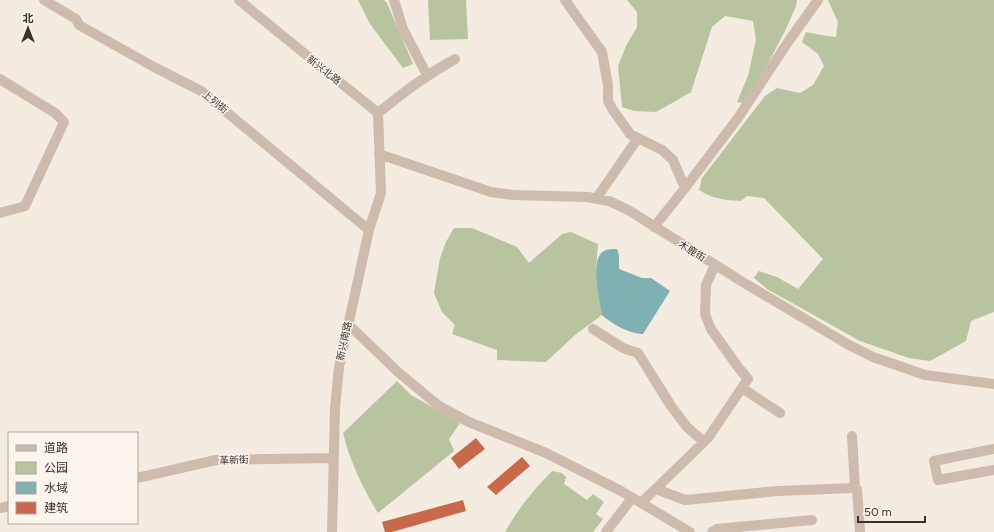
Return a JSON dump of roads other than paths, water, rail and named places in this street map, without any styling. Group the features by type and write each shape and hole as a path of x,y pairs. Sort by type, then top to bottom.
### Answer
{"street":[{"name":"上列街","path":"44,0 76,19 79,25 154,67 201,91 369,230"},
{"name":"新兴北路","path":"239,0 378,113"},
{"path":"394,0 403,29 428,75"},
{"path":"565,0 602,52 608,85 608,101 630,134 662,150 673,160 685,188"},
{"path":"654,227 738,118 788,42 818,0"},
{"path":"379,154 378,113 410,87 455,59"},
{"path":"0,79 55,113 64,122 25,206 0,213"},
{"path":"596,199 638,138"},
{"name":"新兴南路","path":"332,532 335,408 339,367 369,230 381,193 379,154"},
{"name":"木鹿街","path":"379,154 491,192 513,195 588,197 609,201 630,211 715,265 849,345 874,357 925,375 994,384"},
{"path":"642,503 708,438 748,379 711,329 705,314 706,285 715,265"},
{"path":"348,324 398,372 439,406 469,422 546,453 642,503 690,532"},
{"path":"593,329 624,348 638,353 671,406 687,427 704,442"},
{"path":"742,388 780,413"},
{"path":"852,436 855,488 857,489 860,532"},
{"path":"994,449 934,461 938,480 994,470"},
{"name":"革新街","path":"138,478 216,460 333,458"},
{"path":"656,489 685,500 778,491 855,488"},
{"path":"606,532 632,498"},
{"path":"712,532 718,529 812,520"}],"water":[{"path":"609,249 617,249 619,255 619,269 642,278 651,278 670,291 643,334 638,334 621,328 602,315 596,271 597,262 600,255 604,251"}]}
